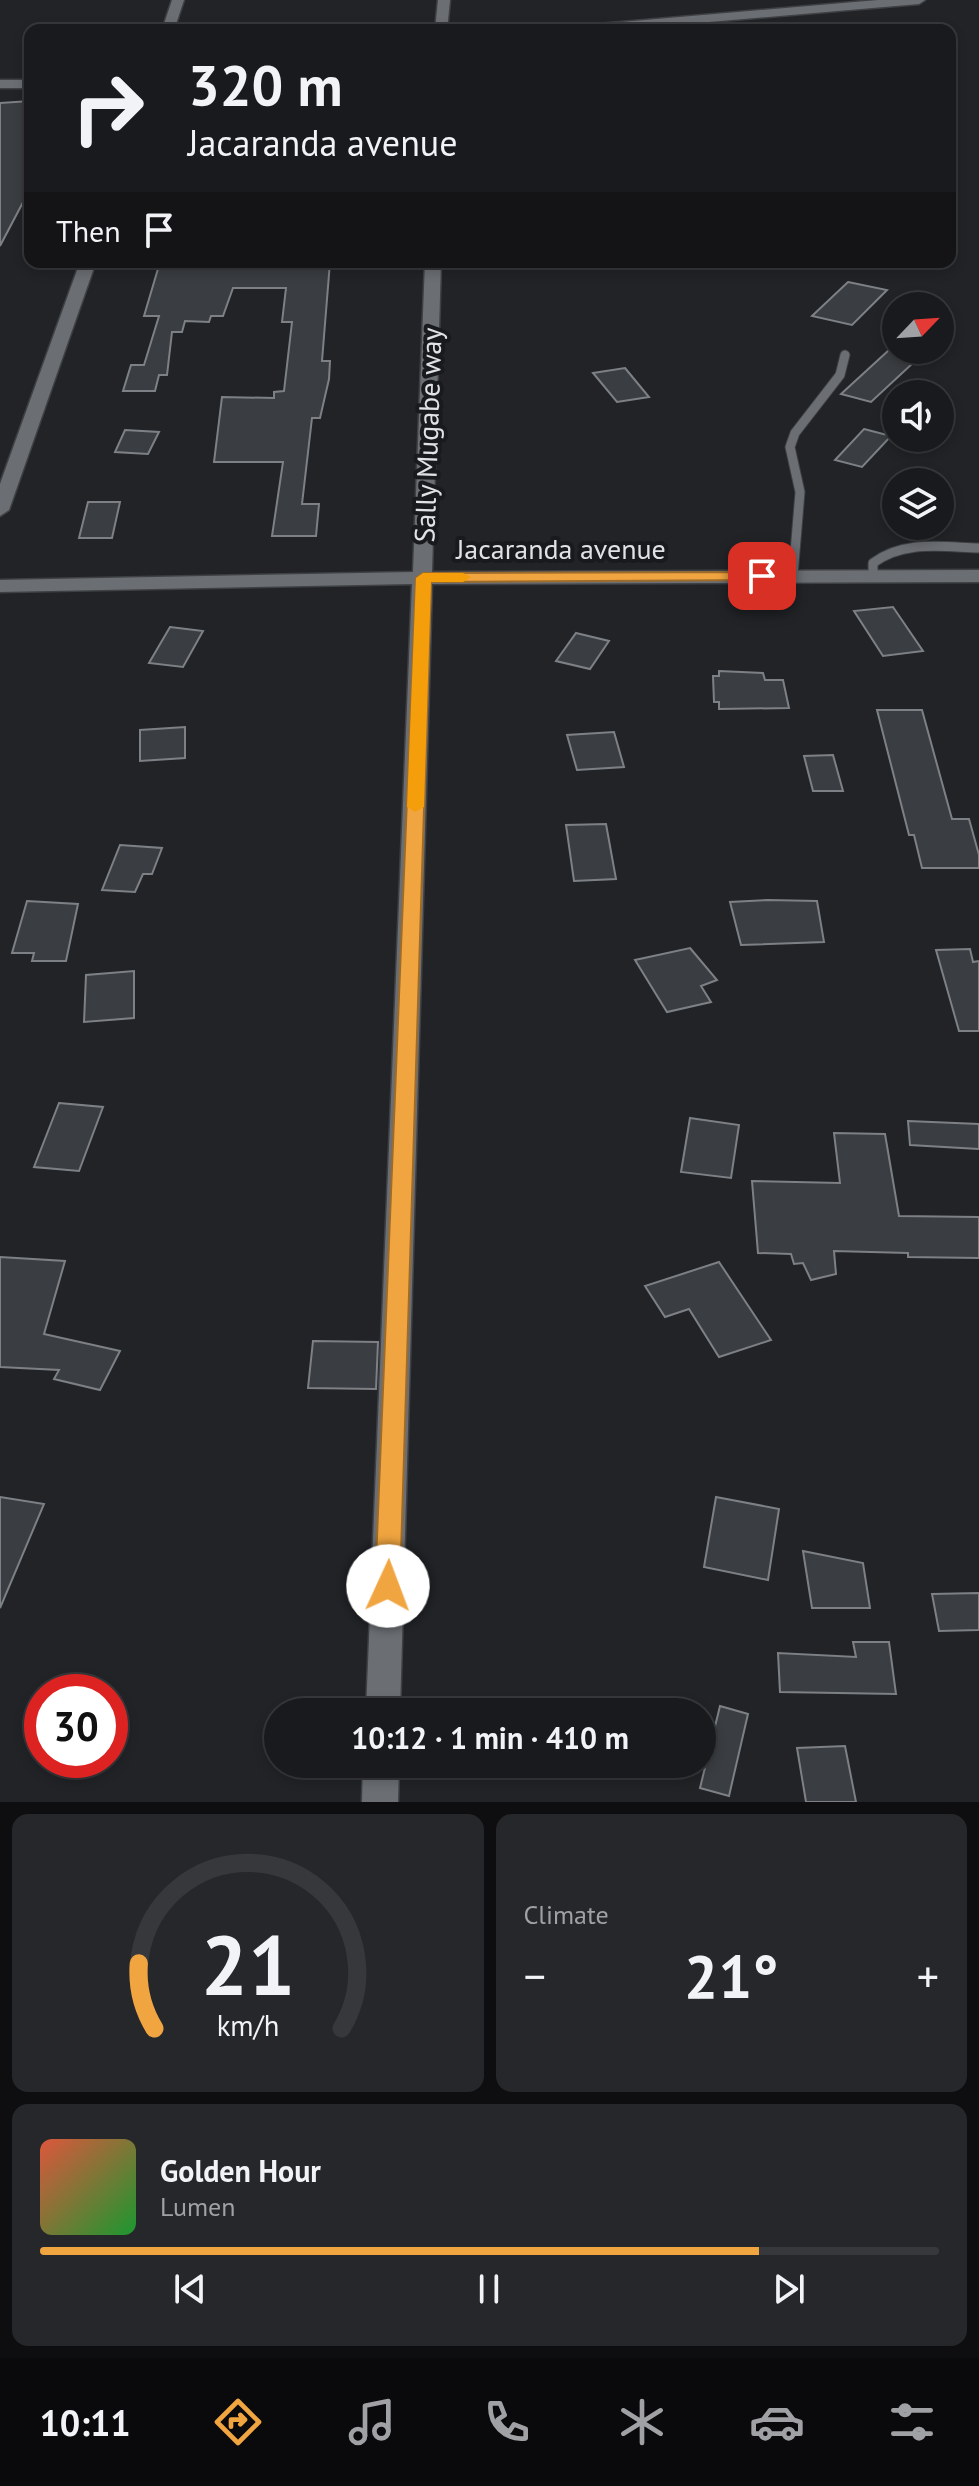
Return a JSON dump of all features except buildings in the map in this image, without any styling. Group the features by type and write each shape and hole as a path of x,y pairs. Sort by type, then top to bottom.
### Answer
{"street":[{"path":"170,24 178,0"},
{"path":"442,24 444,0"},
{"path":"753,0 757,14"},
{"path":"643,24 919,0"},
{"path":"700,19 706,24"},
{"path":"0,84 24,84"},
{"path":"0,510 86,268"},
{"name":"Sally Mugabe way","path":"383,1698 433,268"},
{"name":"Jacaranda avenue","path":"0,586 423,578 979,576"},
{"path":"380,1802 381,1778"}],"lane":[{"path":"793,576 800,492 790,447 795,433 840,375 845,355"},
{"path":"873,576 873,563 884,552 900,547 979,548"}],"slow traffic":[{"path":"415,807 423,578 463,577"}],"route":[{"path":"388,1586 423,578 762,576"}]}
